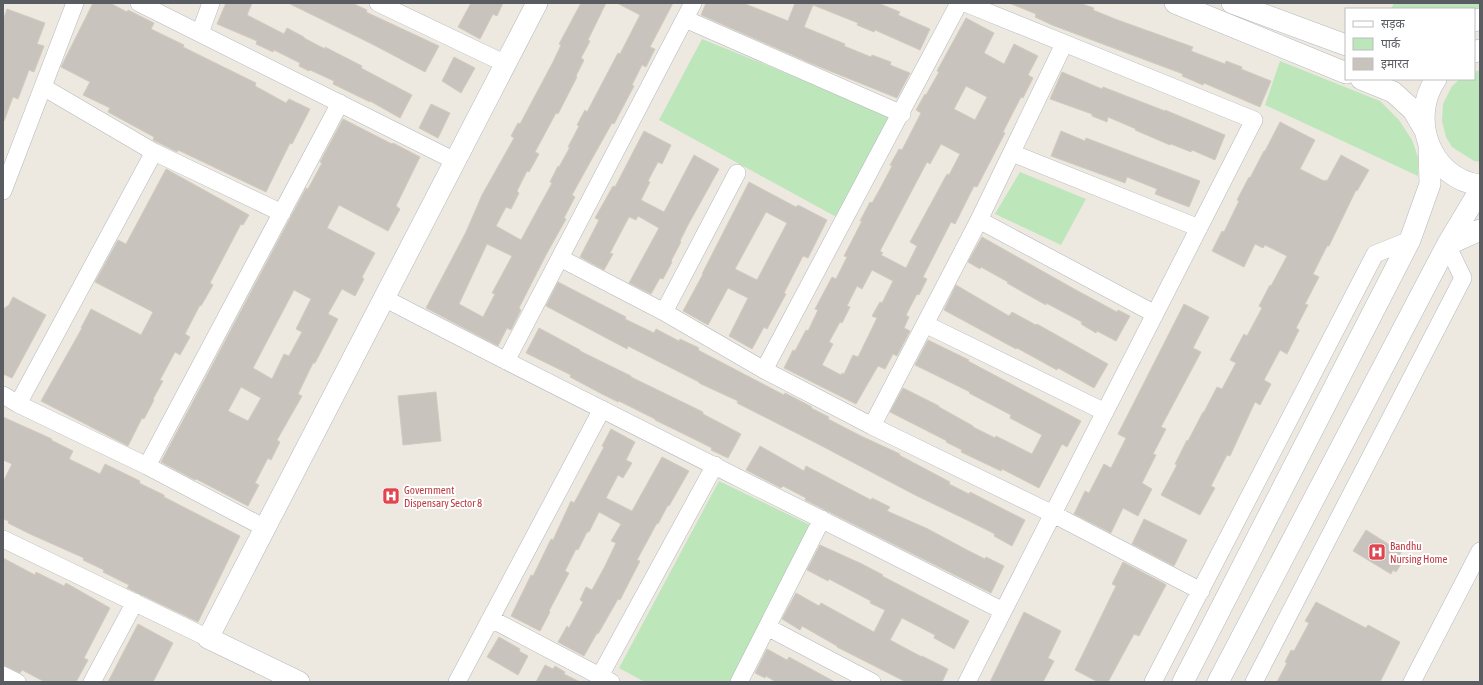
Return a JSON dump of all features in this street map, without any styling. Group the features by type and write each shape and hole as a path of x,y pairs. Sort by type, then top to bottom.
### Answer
{"street":[{"path":"3,191 75,3"},
{"path":"139,3 455,161"},
{"path":"200,33 212,3"},
{"path":"208,638 537,3"},
{"path":"506,361 693,3"},
{"path":"764,370 902,114 959,3"},
{"path":"964,3 1254,120 967,682"},
{"path":"1176,3 1345,73"},
{"path":"1232,3 1345,45"},
{"path":"386,5 506,64"},
{"path":"685,19 902,114"},
{"path":"872,426 979,220 1064,44"},
{"path":"1363,80 1393,92 1413,110 1437,159 1451,172 1468,182 1480,185"},
{"path":"1183,682 1410,240 1430,184 1424,112 1427,96 1435,80"},
{"path":"43,87 154,152 282,213"},
{"path":"147,466 340,103"},
{"path":"18,404 154,152"},
{"path":"1012,153 1199,228"},
{"path":"664,312 738,174"},
{"path":"1218,682 1447,245 1480,190"},
{"path":"979,220 1155,314"},
{"path":"1447,245 1480,230"},
{"path":"1153,682 1375,254 1410,240"},
{"path":"1254,682 1463,278 1447,245"},
{"path":"560,258 664,312 764,370 872,426 1053,514 1201,591"},
{"path":"384,298 506,361 1004,611"},
{"path":"925,324 1105,412"},
{"path":"3,395 18,404 147,466 265,528"},
{"path":"457,682 602,409"},
{"path":"491,619 606,679 715,465"},
{"path":"739,682 822,519"},
{"path":"3,539 299,682"},
{"path":"1412,682 1480,551"},
{"path":"92,682 135,602"},
{"path":"767,626 872,682"}],"green space":[{"path":"1394,3 1480,3 1480,12 1475,14 1475,8 1392,8"},
{"path":"702,39 893,116 840,219 659,120"},
{"path":"1280,61 1380,101 1399,120 1412,140 1418,157 1418,176 1265,105"},
{"path":"1480,70 1480,162 1474,161 1452,147 1446,137 1442,121 1443,104 1452,86 1459,80 1475,80 1475,72"},
{"path":"1020,172 1086,199 1061,245 995,214"},
{"path":"719,481 812,526 731,682 645,682 619,668"}],"building":[{"path":"93,3 110,3 127,12 128,10 154,23 151,29 184,45 183,47 256,83 255,86 286,103 289,99 310,109 292,144 290,143 266,192 178,150 177,152 153,140 154,137 108,112 110,108 83,95 90,82 61,67"},
{"path":"226,3 252,3 247,15 284,34 287,28 325,49 325,47 362,66 361,68 412,95 400,118 370,101 333,84 334,81 299,66 300,63 274,50 273,52 256,44 257,41 217,24"},
{"path":"288,3 352,3 367,10 366,12 439,46 425,72"},
{"path":"471,3 503,3 497,16 493,14 480,39 458,27"},
{"path":"581,3 606,3 588,40 590,41 581,58 584,60 576,76 577,77 558,114 556,113 535,152 539,154 529,172 527,171 517,191 519,193 511,209 506,207 496,226 521,240 552,183 550,182 558,166 559,167 570,147 568,147 579,126 577,125 585,110 587,112 640,15 617,3 673,3 650,47 655,49 646,67 642,65 632,85 634,86 614,124 612,123 572,195 575,197 564,218 566,219 519,308 521,310 511,330 507,328 498,346 426,308 466,232 482,195 514,138 511,136 518,123 520,124 553,62 561,45 559,44","holes":["487,244 512,256 492,293 495,294 483,317 459,304"]},
{"path":"706,3 743,3 788,21 795,3 878,3 900,12 898,15 930,29 920,50 875,30 874,32 857,25 858,23 813,5 804,27 845,44 844,46 871,57 872,55 891,62 890,65 910,73 897,98 810,63 701,15"},
{"path":"1009,3 1080,3 1094,8 1093,10 1115,19 1193,47 1191,51 1225,64 1226,61 1242,67 1241,69 1271,81 1260,107 1204,83 1203,85 1182,76 1183,74 1052,25 1035,17 1036,14"},
{"path":"7,9 45,23 37,44 44,46 34,72 29,70 18,99 13,97 4,121 3,20"},
{"path":"966,18 994,33 984,53 1004,64 1014,44 1038,56 1028,75 1033,78 1023,98 1021,97 1003,132 1005,133 977,187 974,186 955,224 951,222 923,277 927,279 906,315 909,317 904,328 910,331 897,356 893,354 885,369 878,366 856,404 784,368 793,350 795,351 806,330 808,331 818,310 815,309 832,277 836,279 847,257 844,256 862,221 860,221 870,202 872,203 881,187 892,166 890,165 899,149 902,150 921,113 916,110 939,72 937,71","holes":["966,86 987,97 975,120 954,109","941,144 960,154 949,175 947,174 910,242 917,246 906,268 881,255 883,253 880,251 927,162 930,164","872,270 893,281 882,303 880,302 872,316 877,318 858,357 853,355 844,374 842,373 841,375 822,365 833,344 829,342 840,322 842,323 850,307 847,306 857,286 862,289"]},
{"path":"454,57 475,68 461,93 442,81"},
{"path":"1062,72 1102,89 1103,87 1165,110 1225,135 1215,160 1192,150 1191,152 1171,144 1170,145 1108,117 1107,122 1092,116 1092,114 1050,99"},
{"path":"431,104 450,113 438,138 419,128"},
{"path":"343,119 420,157 396,206 400,209 388,231 339,205 327,228 375,253 362,277 364,279 355,296 342,289 328,314 338,319 315,363 313,363 298,394 302,396 277,440 280,442 271,460 268,458 255,483 259,485 248,506 161,462 306,188 308,189 322,163 320,162","holes":["294,290 311,299 296,329 302,332 289,356 284,354 272,379 253,368","241,387 261,398 248,421 228,411"]},
{"path":"1280,122 1315,140 1300,169 1324,181 1327,181 1341,155 1369,170 1357,191 1356,190 1329,246 1327,246 1313,274 1319,277 1305,304 1308,305 1296,328 1299,330 1287,354 1280,350 1264,380 1271,384 1260,405 1255,402 1230,456 1227,455 1211,486 1215,488 1200,515 1161,495 1177,465 1175,464 1187,440 1188,441 1217,387 1222,389 1236,363 1230,360 1244,334 1247,336 1262,308 1259,306 1287,256 1265,245 1263,248 1255,244 1244,267 1212,251 1222,231 1224,232 1239,201 1237,200 1249,177 1250,178"},
{"path":"644,131 671,145 662,164 658,162 648,181 650,182 641,200 664,212 694,155 719,169 688,225 663,279 660,278 651,294 629,283 659,228 638,216 636,220 629,217 610,253 613,254 604,270 580,257 599,220 595,218 613,186 615,187"},
{"path":"1061,131 1085,141 1086,138 1200,181 1189,207 1155,194 1157,189 1127,177 1125,183 1051,156"},
{"path":"166,169 249,215 243,225 241,224 210,283 213,285 201,306 200,305 185,334 190,337 180,355 175,352 160,380 163,381 153,399 154,400 144,419 142,418 128,446 41,401 91,309 141,335 153,312 95,282 118,240 126,244"},
{"path":"749,182 796,207 798,205 827,220 808,258 803,256 784,293 786,294 767,329 764,327 752,349 729,336 748,298 728,288 708,325 683,311","holes":["766,212 787,223 757,280 735,269"]},
{"path":"982,237 1117,312 1118,310 1130,316 1116,341 1097,331 1096,333 1081,324 1082,322 1046,303 1046,305 981,267 980,269 968,262"},
{"path":"558,282 626,317 625,319 654,333 656,329 679,341 680,339 699,348 698,350 784,395 785,393 812,407 811,408 829,417 828,419 900,454 899,455 950,482 949,484 969,494 970,492 1025,520 1012,546 994,536 995,534 917,496 737,403 738,401 699,383 628,346 627,349 546,306"},
{"path":"956,285 1009,316 1012,312 1036,325 1037,324 1108,364 1094,388 1058,368 1057,370 1017,348 1016,349 944,310"},
{"path":"13,297 46,315 12,378 3,374 3,309 9,305"},
{"path":"1184,304 1209,317 1193,348 1201,352 1161,427 1166,429 1153,454 1156,455 1142,483 1152,489 1138,516 1123,508 1111,533 1074,514 1085,491 1089,493 1104,464 1111,468 1126,438 1118,434"},
{"path":"539,328 580,351 703,412 703,414 741,434 728,458 711,450 712,448 619,401 618,402 602,394 570,377 571,375 526,353"},
{"path":"928,340 969,360 968,361 1081,421 1067,447 1062,444 1039,488 1002,469 1001,471 961,452 962,450 946,442 947,441 890,412 903,388 939,406 973,427 995,438 996,436 1032,454 1042,435 1010,418 1011,415 969,393 970,392 915,365"},
{"path":"436,392 441,441 403,445 398,396"},
{"path":"3,417 52,439 51,440 73,451 69,459 100,474 105,464 140,481 139,483 164,495 164,497 240,536 198,622 127,588 129,585 103,572 104,570 83,560 84,558 30,534 3,519 3,482 12,464 3,460"},
{"path":"611,429 635,442 626,460 632,463 623,478 618,475 606,498 632,511 662,457 689,471 658,524 657,523 637,560 640,561 620,600 618,599 584,656 558,642 567,626 569,628 583,602 580,600 586,587 592,590 605,566 616,543 611,541 621,524 599,512 578,550 576,549 565,571 569,573 540,631 511,616 531,575 533,576 551,539 553,540 571,501 574,503 604,447 602,446"},
{"path":"760,446 804,471 806,466 871,500 872,498 890,507 887,511 928,529 985,559 986,557 1004,566 991,593 805,500 806,498 783,486 781,488 746,470"},
{"path":"1144,519 1187,540 1174,566 1132,544"},
{"path":"1366,530 1401,552 1398,558 1403,561 1396,572 1393,570 1391,574 1353,551"},
{"path":"820,545 862,564 969,621 954,649 934,638 935,635 902,618 890,640 948,669 942,682 906,682 837,647 802,626 800,630 782,619 796,593 819,606 821,603 874,632 885,610 829,579 828,581 807,570"},
{"path":"3,558 35,575 36,572 64,586 66,583 110,608 84,658 88,660 76,682 45,682 22,670 20,673 3,665"},
{"path":"1123,562 1166,585 1139,636 1134,634 1108,682 1098,682 1075,670 1116,586 1112,584"},
{"path":"1316,602 1366,628 1368,625 1400,642 1380,682 1277,682 1287,663 1285,662 1291,650 1294,651 1309,623 1305,621"},
{"path":"1024,612 1061,631 1048,658 1054,661 1043,682 990,682"},
{"path":"138,624 173,643 153,682 108,682"},
{"path":"499,637 520,649 519,651 528,656 518,675 487,657"},
{"path":"767,649 787,660 789,657 835,682 776,682 766,676 765,678 755,673"},
{"path":"545,665 553,669 555,666 565,672 564,674 580,682 536,682"}],"place":[{"name":"Government Dispensary Sector 8","path":"391,496"},
{"name":"Bandhu Nursing Home","path":"1377,552"}]}
